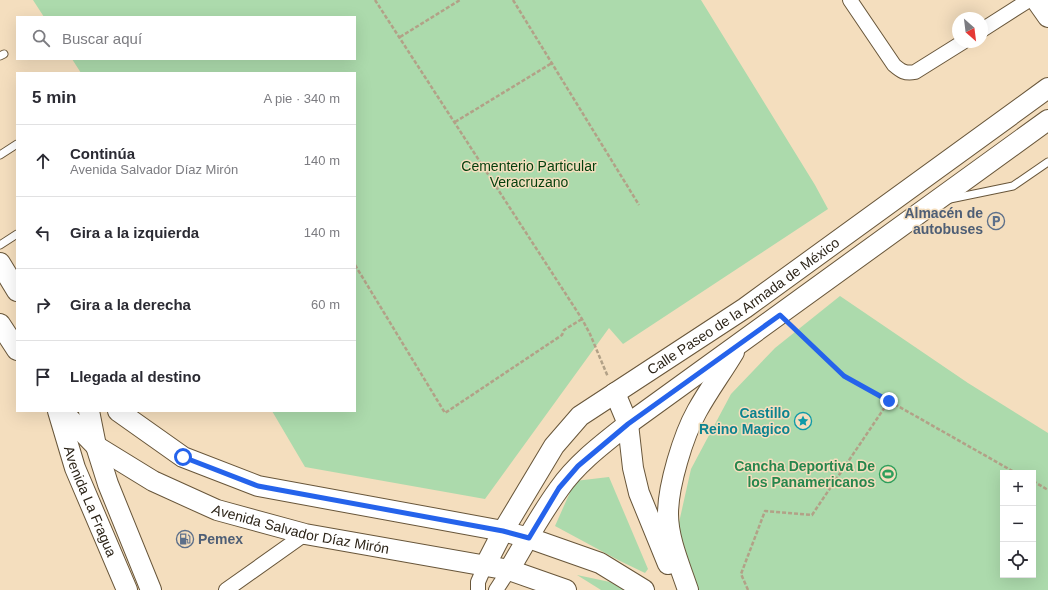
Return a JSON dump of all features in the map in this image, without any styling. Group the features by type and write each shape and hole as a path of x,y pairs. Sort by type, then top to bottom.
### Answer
{"main road":[{"path":"1036,0 1048,17"},
{"name":"Calle Paseo de la Armada de México","path":"480,579 503,531 554,446 580,416 745,308 1048,88"},
{"name":"Calle Paseo de la Armada de México","path":"509,570 559,488 578,466 628,424 1048,120"},
{"path":"0,264 16,289"},
{"path":"0,324 16,348"},
{"path":"688,590 674,546 668,515 670,489 696,412 740,344"},
{"path":"615,393 628,424 633,468 639,493 676,582 683,590"},
{"name":"Avenida La Fragua","path":"58,412 76,468 128,590"},
{"name":"Avenida Salvador Díaz Mirón","path":"63,412 96,446 153,481 217,510 480,579 509,570 566,590"},
{"name":"Avenida La Fragua","path":"89,412 96,446 108,484 151,590"},
{"path":"119,412 183,457 258,486 503,531 529,538 600,563 644,590"}],"street":[{"path":"850,0 894,65 901,71 908,73 923,68 954,48"},
{"path":"988,26 1029,0"},
{"path":"226,590 305,534"},
{"path":"496,590 509,570"},
{"name":"Avenida Salvador Díaz Mirón","path":"480,579 496,590"}],"lane":[{"path":"0,155 16,145"},
{"path":"936,201 1013,186 1048,162"},
{"path":"0,245 16,235"}],"path":[{"path":"376,0 582,319 615,393"},
{"path":"400,37 460,0"},
{"path":"513,0 639,205"},
{"path":"455,122 552,63"},
{"path":"356,267 445,413 562,335 564,330 582,319"},
{"path":"780,315 844,376 1013,470"},
{"path":"748,590 741,574 765,511 812,514 889,401"},
{"path":"1036,484 1048,491"}],"green space":[{"name":"Cementerio Particular Veracruzano","path":"33,0 701,0 815,185 828,209 623,344 609,328 485,499 305,467 273,412 356,412 356,72 80,72 73,60 356,60 356,16 43,16"},
{"path":"840,296 968,383 1048,433 1048,590 693,590 678,527 691,469 731,394 775,348"},
{"path":"609,477 648,569 645,573 555,526 575,481"},
{"path":"577,575 610,582 626,590 601,590"}],"place":[{"name":"Almacén de autobuses","path":"996,221"},
{"name":"Castillo Reino Magico","path":"803,421"},
{"name":"Cancha Deportiva De los Panamericanos","path":"888,474"},
{"name":"Pemex","path":"185,539"}],"route":[{"path":"183,457 258,486 503,531 529,538 559,488 578,466 628,424 780,315 844,376 889,401"}]}
